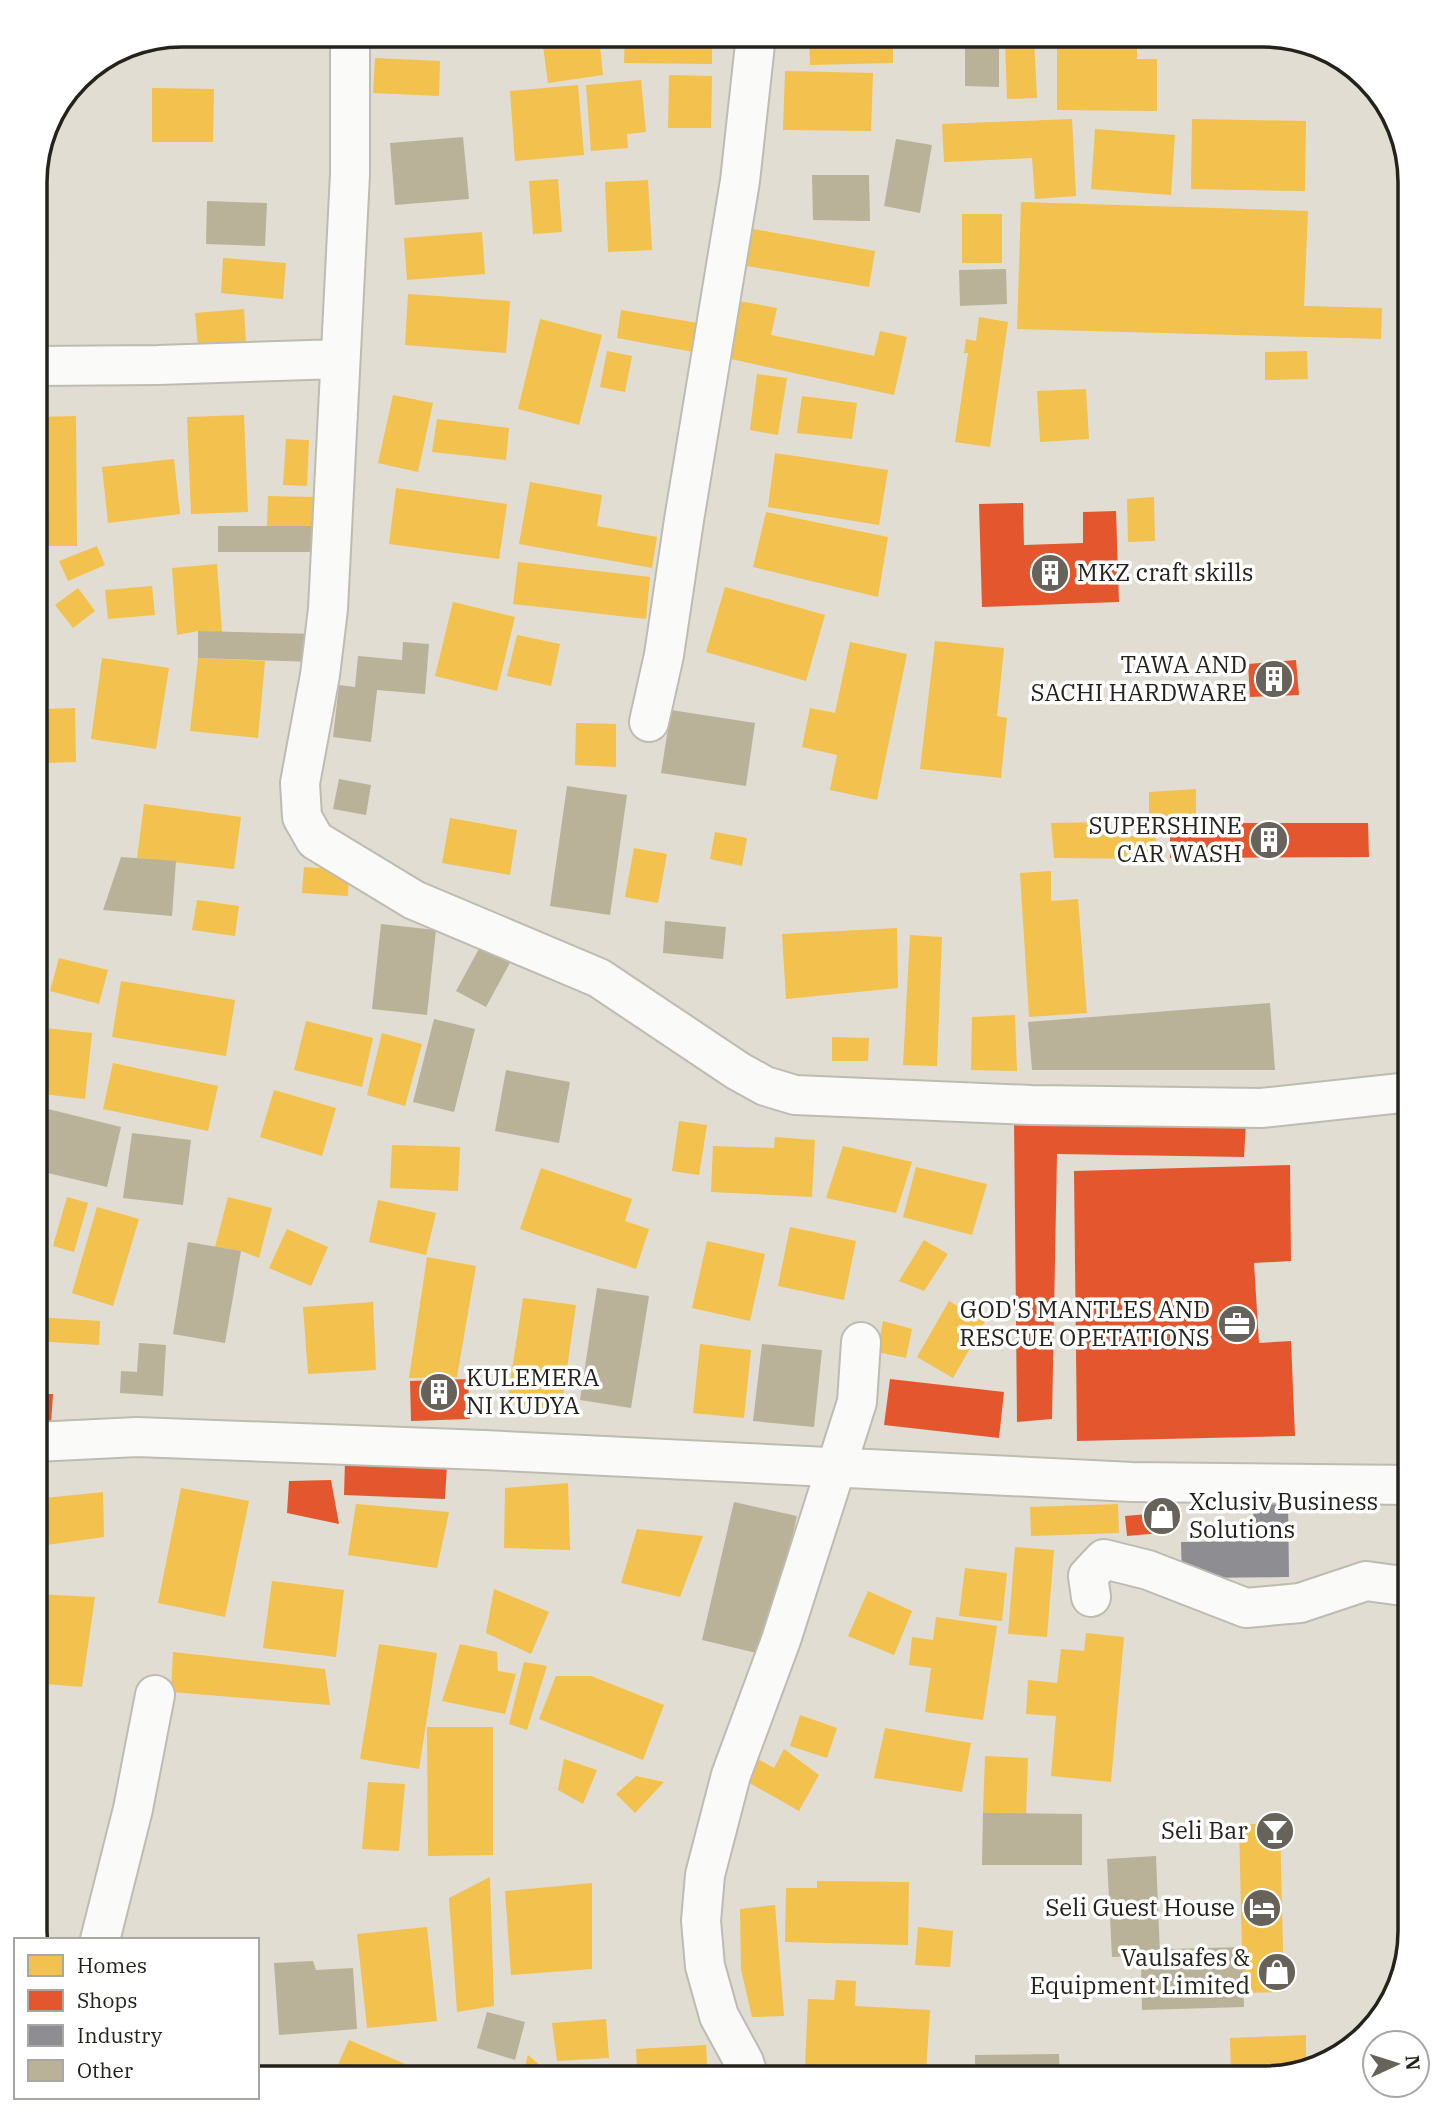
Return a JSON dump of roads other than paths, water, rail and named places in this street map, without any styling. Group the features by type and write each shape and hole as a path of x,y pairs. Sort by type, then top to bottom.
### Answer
{"street":[{"path":"350,47 350,174 327,609 320,675 300,783 302,817 316,840 414,900 599,978 738,1071 765,1086 795,1095 1031,1105 1261,1108 1398,1093"},
{"path":"649,722 664,655 740,181 755,48"},
{"path":"48,366 340,359"},
{"path":"745,2066 719,2016 705,1966 701,1921 705,1875 731,1775 781,1640 838,1467 857,1402 861,1342"},
{"path":"47,1441 136,1437 1132,1482 1398,1485"},
{"path":"1091,1597 1087,1576 1104,1559 1148,1570 1246,1608 1300,1603 1366,1581 1398,1585"},
{"path":"101,1938 133,1809 155,1695"}],"place":[{"name":"MKZ craft skills","path":"1050,573"},
{"name":"TAWA AND SACHI HARDWARE","path":"1274,679"},
{"name":"SUPERSHINE CAR WASH","path":"1269,840"},
{"name":"GOD'S MANTLES AND RESCUE OPETATIONS","path":"1237,1324"},
{"name":"KULEMERA NI KUDYA","path":"439,1392"},
{"name":"Xclusiv Business Solutions","path":"1162,1516"},
{"name":"Seli Bar","path":"1275,1831"},
{"name":"Seli Guest House","path":"1262,1908"},
{"name":"Vaulsafes & Equipment Limited","path":"1277,1972"}]}
